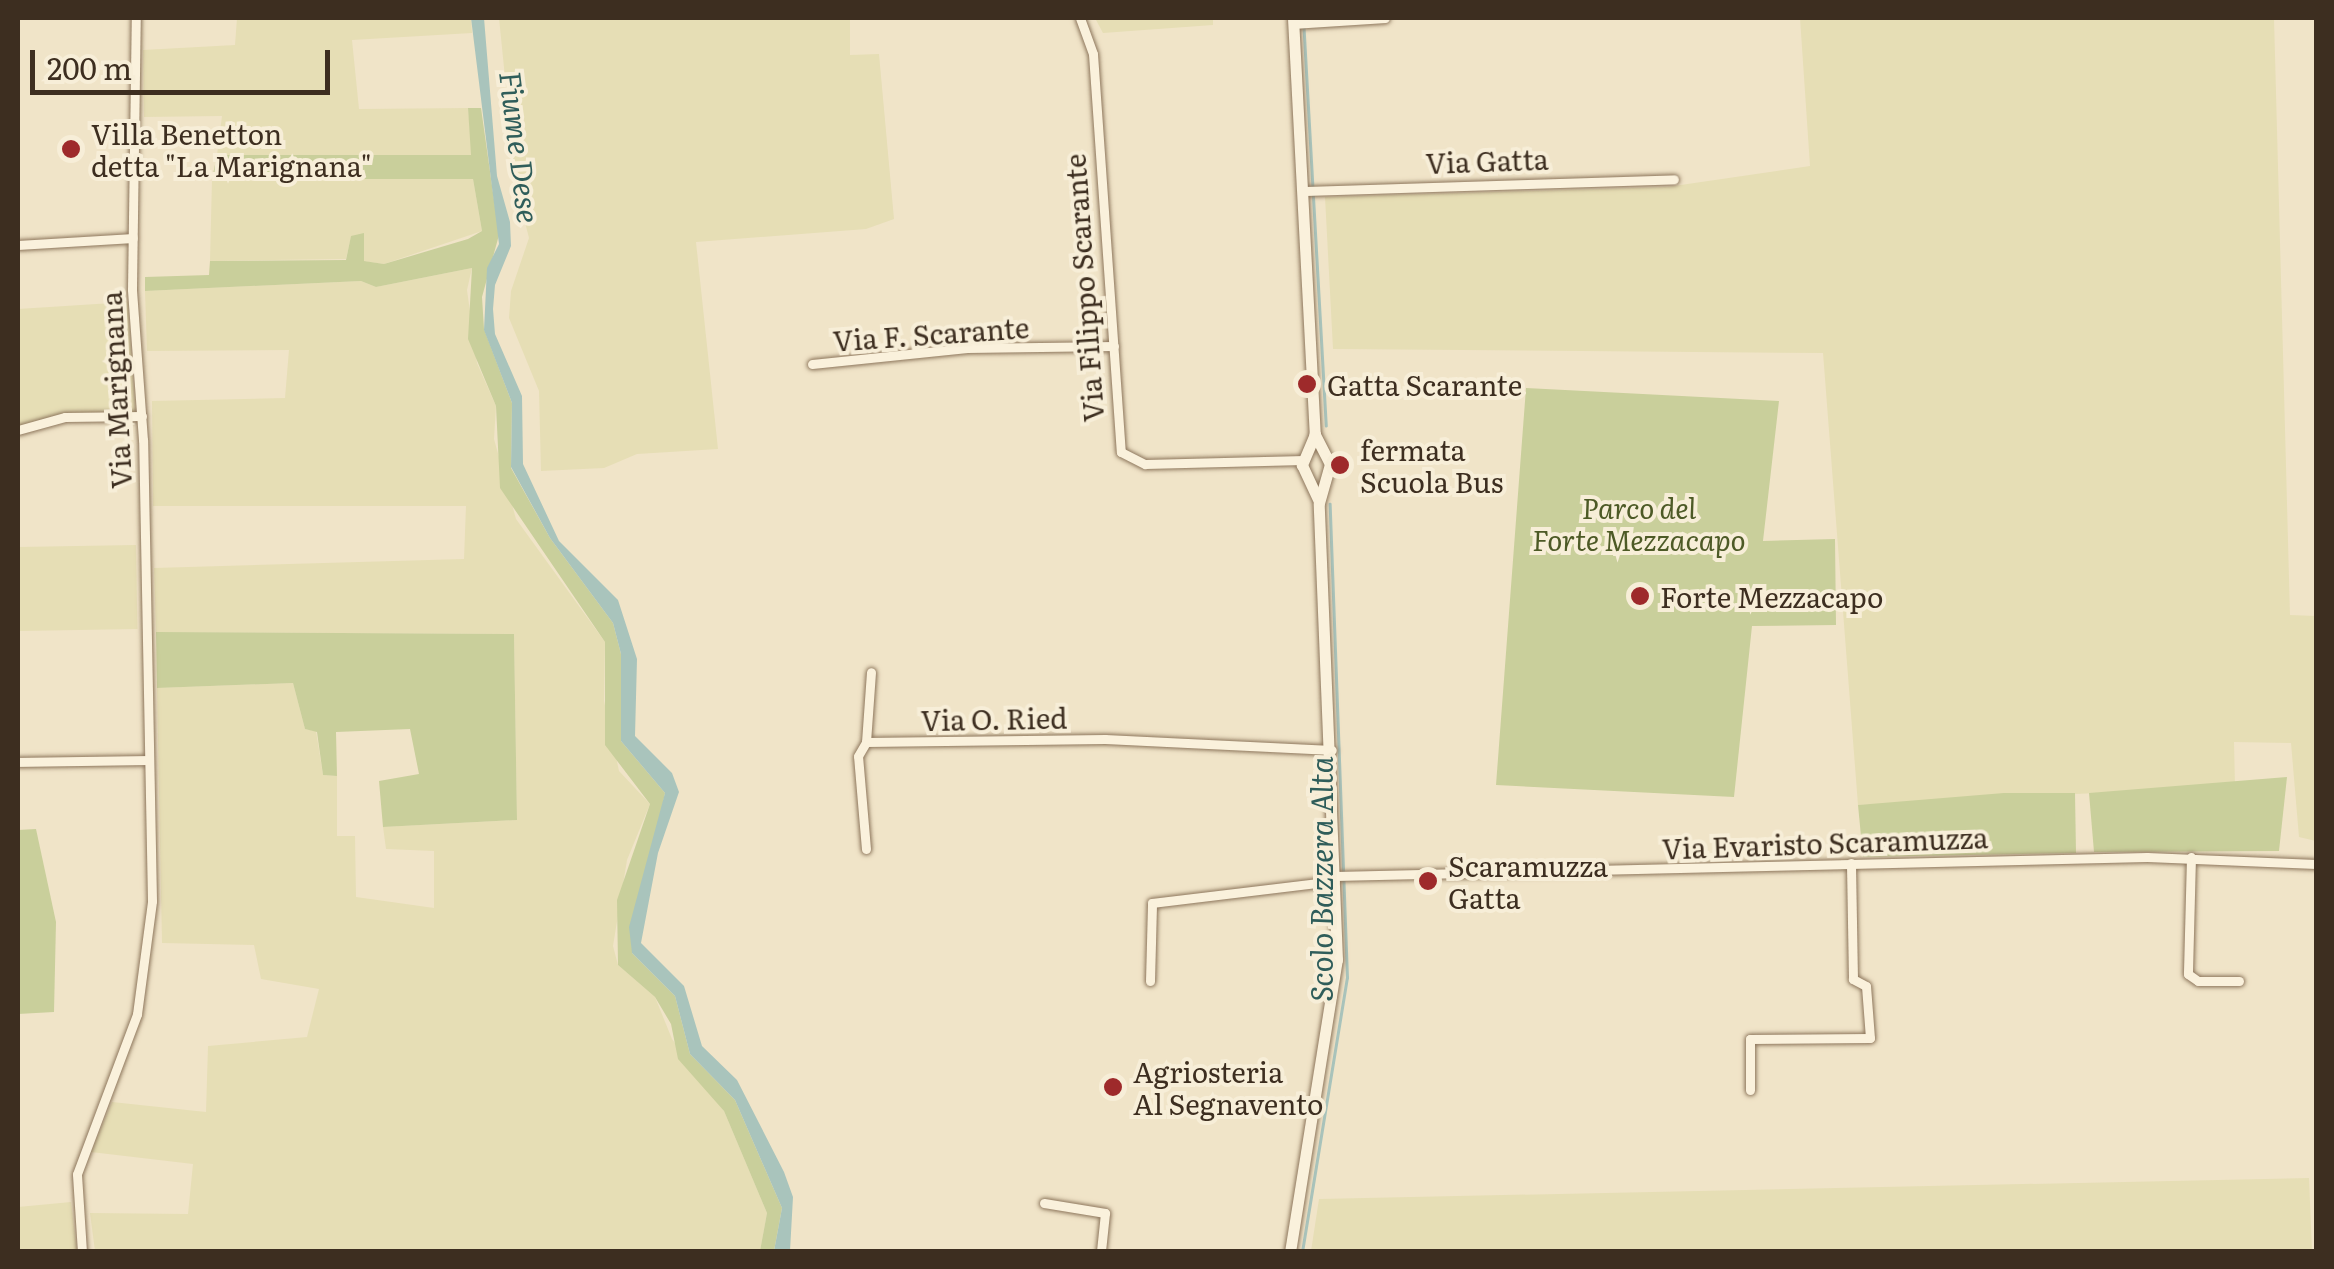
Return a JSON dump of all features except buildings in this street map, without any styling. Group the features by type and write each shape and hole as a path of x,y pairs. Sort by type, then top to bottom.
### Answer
{"street":[{"name":"Via Marignana","path":"82,1252 77,1174 130,1038 145,981 152,901 145,760 142,416 133,238 136,18"},
{"name":"Via Filippo Scarante","path":"1080,18 1093,54 1117,441 1127,459 1282,464 1306,458"},
{"path":"1290,1252 1335,988 1332,750 1319,503 1330,469 1315,434 1309,191 1298,22 1385,18"},
{"name":"Via Gatta","path":"1309,191 1674,179"},
{"path":"18,245 133,238"},
{"name":"Via F. Scarante","path":"812,364 966,348 1114,346"},
{"path":"18,430 65,418 142,416"},
{"path":"1315,434 1306,458 1306,476 1319,503"},
{"path":"1306,458 1324,455"},
{"name":"Via Filippo Scarante","path":"1282,464 1306,476"},
{"path":"1306,476 1324,478"},
{"path":"866,850 858,756 866,742 871,672"},
{"name":"Via O. Ried","path":"866,742 1123,740 1332,750"},
{"path":"18,762 145,760"},
{"path":"2190,857 2188,974 2198,981 2239,981"},
{"name":"Via Evaristo Scaramuzza","path":"1334,878 2190,857 2316,864"},
{"path":"1750,1090 1750,1040 1870,1038 1866,986 1853,979 1852,864"},
{"path":"1150,982 1152,903 1334,878"},
{"path":"1044,1203 1105,1212 1101,1252"}],"shaded area":[{"path":"237,18 471,18 472,33 352,40 359,109 468,108 472,155 217,155 222,116 144,117 143,50 235,45"},
{"path":"499,18 850,18 850,55 879,54 894,219 866,229 696,242 718,449 637,454 604,468 541,471 539,391 509,318 511,291 529,238 516,187"},
{"path":"1095,18 1213,18 1213,25 1103,33"},
{"path":"1800,18 2274,18 2290,615 2316,616 2316,841 2299,837 2291,743 2234,742 2235,786 1858,805 1823,353 1333,349 1325,197 1667,187 1810,166"},
{"path":"212,179 473,179 482,231 384,264 363,261 363,234 351,237 346,259 210,261"},
{"path":"472,268 467,290 477,363 496,406 494,439 516,519 605,642 604,701 619,771 650,804 627,860 613,946 618,965 655,997 672,1039 724,1111 767,1213 760,1251 95,1251 90,1213 188,1214 193,1164 91,1152 112,1102 206,1112 208,1046 307,1037 319,989 261,979 254,945 162,943 157,688 293,683 305,729 316,731 323,775 337,776 337,836 355,836 356,897 434,908 434,851 386,849 383,827 517,820 514,634 156,632 154,568 464,559 466,506 153,506 152,401 285,398 289,350 147,351 145,291 361,281 376,287"},
{"path":"128,302 136,419 36,421 18,428 18,309"},
{"path":"136,545 137,629 19,631 18,547"},
{"path":"2309,1178 2312,1251 1311,1251 1319,1199"},
{"path":"71,1202 77,1251 18,1251 18,1207"}],"green space":[{"path":"468,108 481,108 499,235 482,297 484,329 512,403 511,468 550,538 613,623 621,654 621,741 665,793 632,953 675,996 690,1054 735,1100 782,1208 774,1251 760,1251 767,1213 724,1111 678,1059 671,1024 655,997 618,965 617,900 650,804 605,745 605,642 500,488 496,406 468,339 472,268 376,287 361,281 145,291 145,277 209,275 210,261 346,260 351,236 364,233 364,261 384,264 468,239 482,231 473,179 212,179 217,155 471,155"},
{"name":"Parco del Forte Mezzacapo","path":"1526,388 1779,401 1763,541 1835,539 1836,625 1752,626 1734,797 1496,785"},
{"path":"156,632 514,634 517,820 383,827 379,781 419,774 410,729 336,732 337,776 323,775 317,732 305,729 293,683 157,688"},
{"path":"2287,777 2279,851 2094,852 2089,793"},
{"path":"2004,793 2075,793 2076,853 1863,857 1858,805"},
{"path":"36,829 56,922 54,1012 18,1014 18,830"}],"water":[{"path":"471,18 484,18 497,176 510,222 511,246 495,285 493,309 495,334 522,396 523,464 559,541 618,600 637,659 635,736 672,773 679,792 658,853 641,943 684,986 702,1046 737,1080 784,1172 793,1197 790,1251 774,1251 782,1208 735,1100 690,1054 675,996 632,953 629,927 665,793 621,741 621,654 613,623 550,538 511,467 512,403 484,330 487,268 499,244"}],"waterway":[{"name":"Scolo Bazzera Alta","path":"1304,27 1326,425"},
{"name":"Scolo Bazzera Alta","path":"1302,1252 1347,978 1330,504"}],"place":[{"name":"Villa Benetton detta \"La Marignana\"","path":"71,149"},
{"name":"Gatta Scarante","path":"1307,384"},
{"name":"fermata Scuola Bus","path":"1340,465"},
{"name":"Forte Mezzacapo","path":"1640,596"},
{"name":"Scaramuzza Gatta","path":"1428,881"},
{"name":"Agriosteria Al Segnavento","path":"1113,1087"}],"water label":[{"name":"Fiume Dese","path":"521,147"}]}
